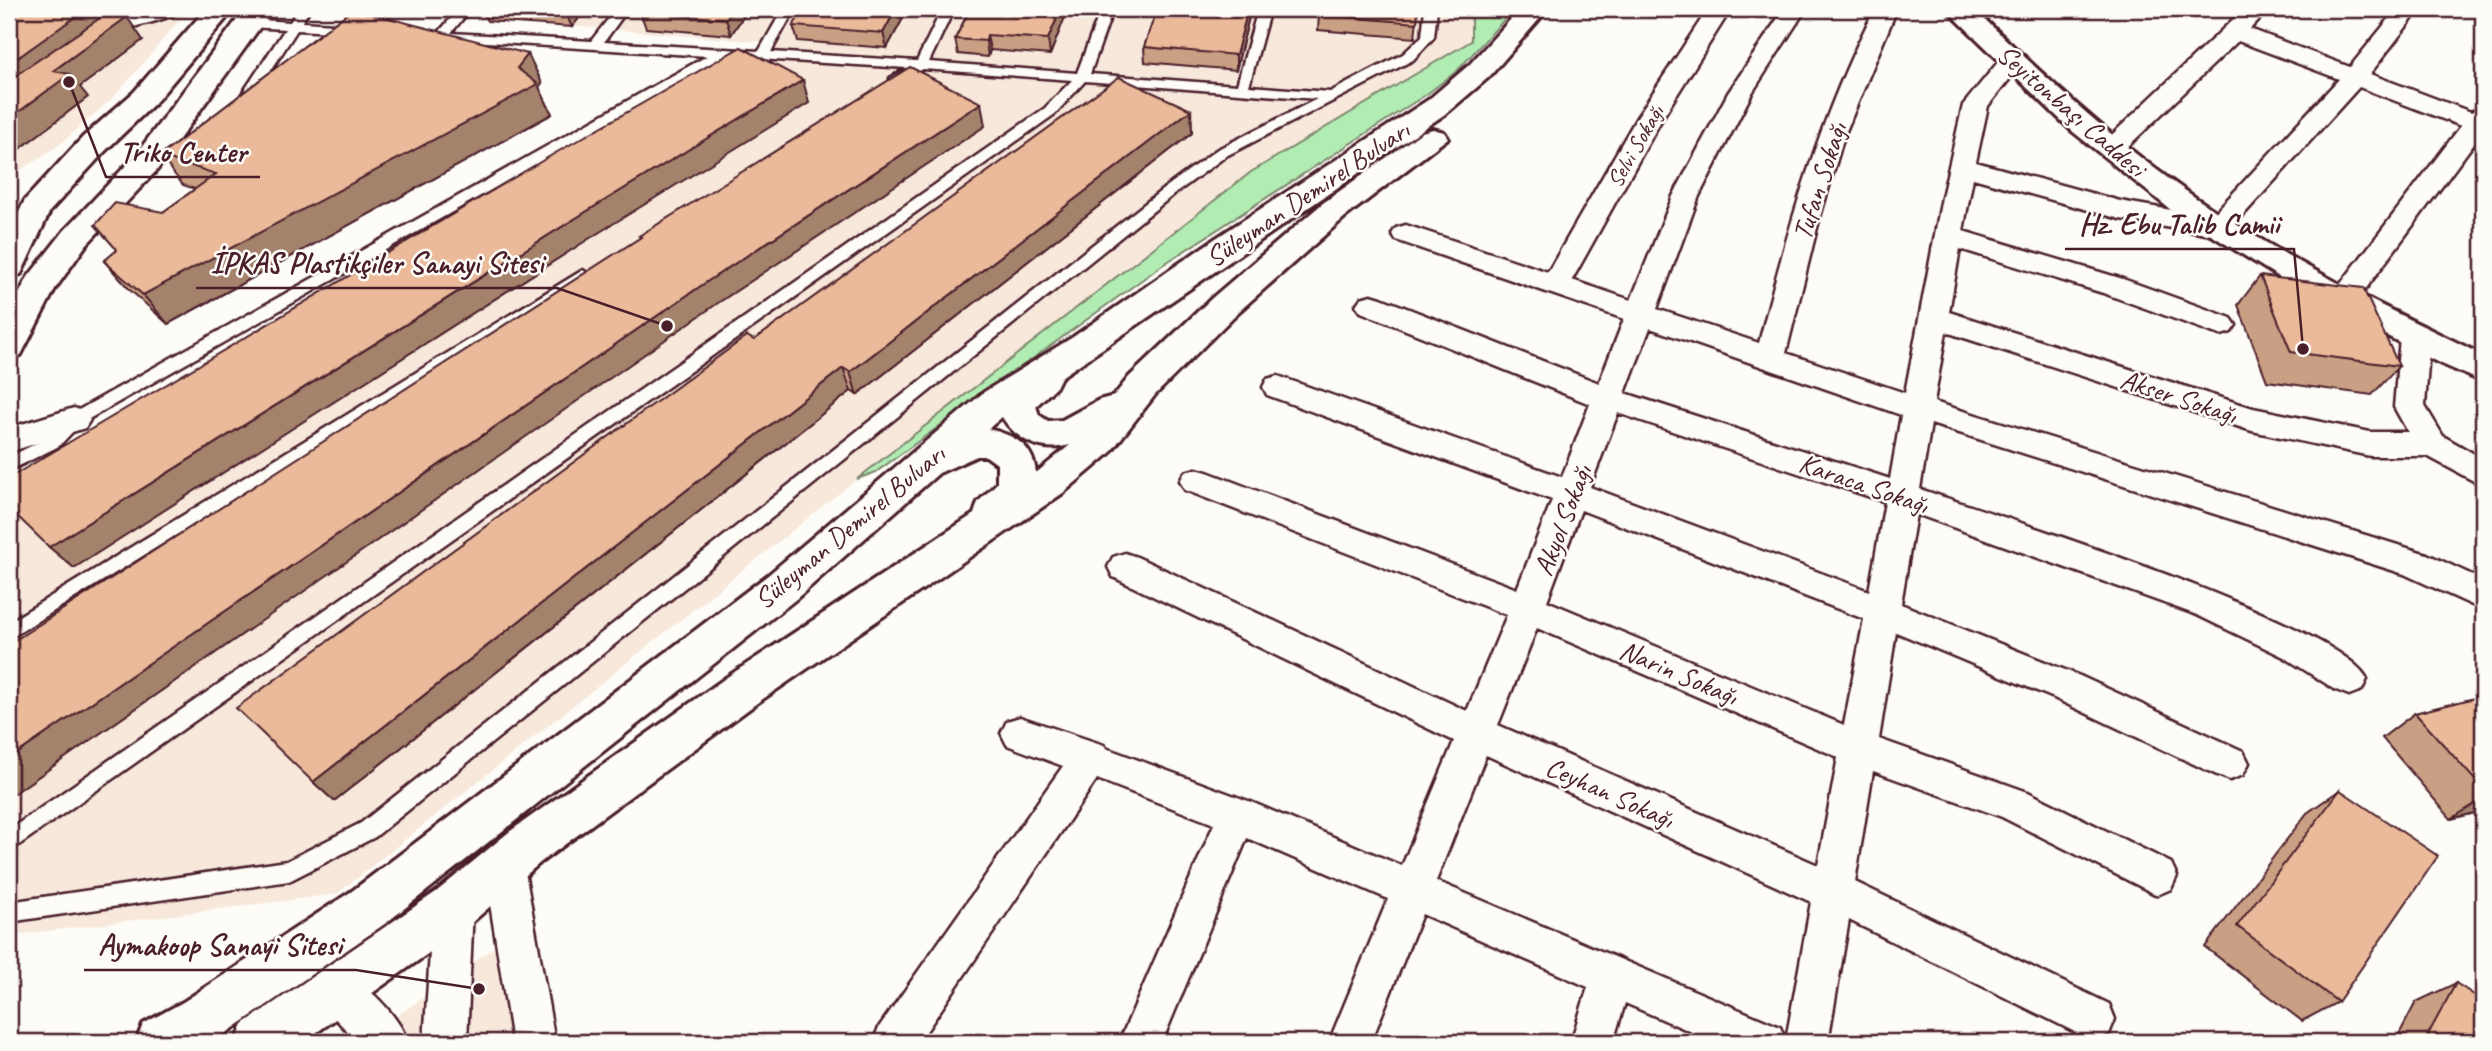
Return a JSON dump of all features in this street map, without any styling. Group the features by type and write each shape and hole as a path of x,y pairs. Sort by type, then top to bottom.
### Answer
{"main road":[{"path":"9,266 17,220 132,108 220,9"},
{"name":"Süleyman Demirel Bulvarı","path":"161,1042 201,1020 369,907 782,587 997,401 1085,346 1227,246 1438,106 1479,71 1534,9"},
{"name":"Süleyman Demirel Bulvarı","path":"261,1042 453,908 524,847 741,690 963,542 1075,463 1096,444 1142,386 1224,306 1300,239 1471,109 1564,9"},
{"name":"Seyitonbaşı Caddesi","path":"1959,9 2012,61 2111,148 2217,227 2343,299 2483,370"},
{"path":"9,346 47,275 75,238 146,163 253,16"},
{"path":"132,108 136,117 151,120 175,111 194,97"},
{"path":"17,220 146,163 152,141 122,140 88,150"},
{"path":"1085,346 1019,401 1017,411 1022,422 1037,431 1059,435 1077,432 1142,386"},
{"path":"900,487 964,444 993,443 1005,449 1018,465 1019,477 1012,493 963,542"}],"street":[{"name":"Selvi Sokağı","path":"1555,285 1650,117 1719,9"},
{"name":"Akyol Sokağı","path":"1350,1042 1573,493 1686,196 1740,93 1795,9"},
{"name":"Tufan Sokağı","path":"1770,358 1798,245 1847,97 1886,9"},
{"path":"2111,148 2257,9"},
{"path":"1962,167 2100,205 2179,223 2217,227 2354,78 2409,9"},
{"path":"2234,31 2354,78 2480,118 2343,299"},
{"path":"1807,1042 1916,408 1962,167 1976,105 2012,61"},
{"path":"1406,234 1916,408 2415,564 2483,596"},
{"path":"1948,236 2113,286 2221,325"},
{"name":"Karaca Sokağı","path":"1371,305 1609,399 1901,495 2209,605 2297,646 2349,679"},
{"name":"Akser Sokağı","path":"1933,317 2252,419 2370,444 2432,444"},
{"path":"2415,337 2409,407 2432,444 2483,474"},
{"path":"1278,387 1573,493 1882,611 2143,719 2230,763"},
{"path":"9,440 74,420"},
{"name":"Narin Sokağı","path":"1196,481 1527,608 1859,749 2014,804 2157,876"},
{"name":"Ceyhan Sokağı","path":"1125,567 1476,733 1834,892 2094,1020"},
{"path":"1020,733 1237,815 1413,888 1765,1042"},
{"path":"894,1042 1091,758"},
{"path":"1140,1042 1237,815"},
{"path":"504,866 534,1042"},
{"path":"445,1042 453,908"},
{"path":"1592,1042 1613,975"},
{"path":"338,990 387,1042"}],"lane":[{"path":"146,9 107,37 176,9"},
{"path":"238,109 304,9"},
{"path":"465,9 435,35 921,65 1336,96"},
{"path":"594,46 622,9"},
{"path":"762,57 789,9"},
{"path":"886,87 921,65 948,9"},
{"path":"9,842 1050,111 1082,77 1107,9"},
{"path":"1242,89 1264,9"},
{"path":"9,912 289,871 368,830 1167,193 1221,153 1408,57 1428,37 1431,9"},
{"path":"253,16 293,26 361,30"},
{"path":"9,465 53,442 74,420 720,54"},
{"path":"9,631 601,264"}],"shaded area":[{"path":"9,9 189,9 115,96 59,145 9,178"},
{"path":"364,9 1471,9 1471,40 1251,172 857,479 337,894 9,936 9,480 774,43"},
{"path":"512,935 529,1042 360,1042"}],"green space":[{"path":"1471,9 1514,9 1457,71 1427,94 1161,266 876,472 857,479 1251,172 1471,41"}],"building":[{"path":"9,9 77,9 85,10 9,64"},
{"path":"353,9 528,54 517,68 538,84 143,295 104,261 117,250 95,225 115,203 163,212 216,174 160,156"},
{"path":"522,9 568,9 565,12"},
{"path":"642,9 733,9 726,19 640,12"},
{"path":"804,9 896,9 883,33 793,26"},
{"path":"970,9 1061,9 1048,39 987,35 986,41 955,39"},
{"path":"1157,9 1248,9 1236,55 1144,47"},
{"path":"1320,9 1418,9 1417,23 1319,15"},
{"path":"106,14 127,17 53,71 70,74 9,119 9,80"},
{"path":"741,47 803,80 584,213 49,547 9,508 9,478 552,155"},
{"path":"910,67 981,103 708,281 9,759 9,644 641,237 639,236"},
{"path":"1119,77 1191,110 850,372 843,368 313,782 236,708 747,336 754,340"},
{"path":"2260,276 2363,288 2399,366 2291,352"},
{"path":"2483,696 2483,789 2415,713"},
{"path":"2340,790 2438,856 2338,1002 2237,926"},
{"path":"2456,983 2483,1001 2483,1042 2424,1042"}],"place":[{"name":"Triko Center","path":"69,82"},
{"name":"İPKAS Plastikçiler Sanayi Sitesi","path":"667,326"},
{"name":"Hz. Ebu Talib Camii","path":"2303,349"},
{"name":"Aymakoop Sanayi Sitesi","path":"479,989"}]}
